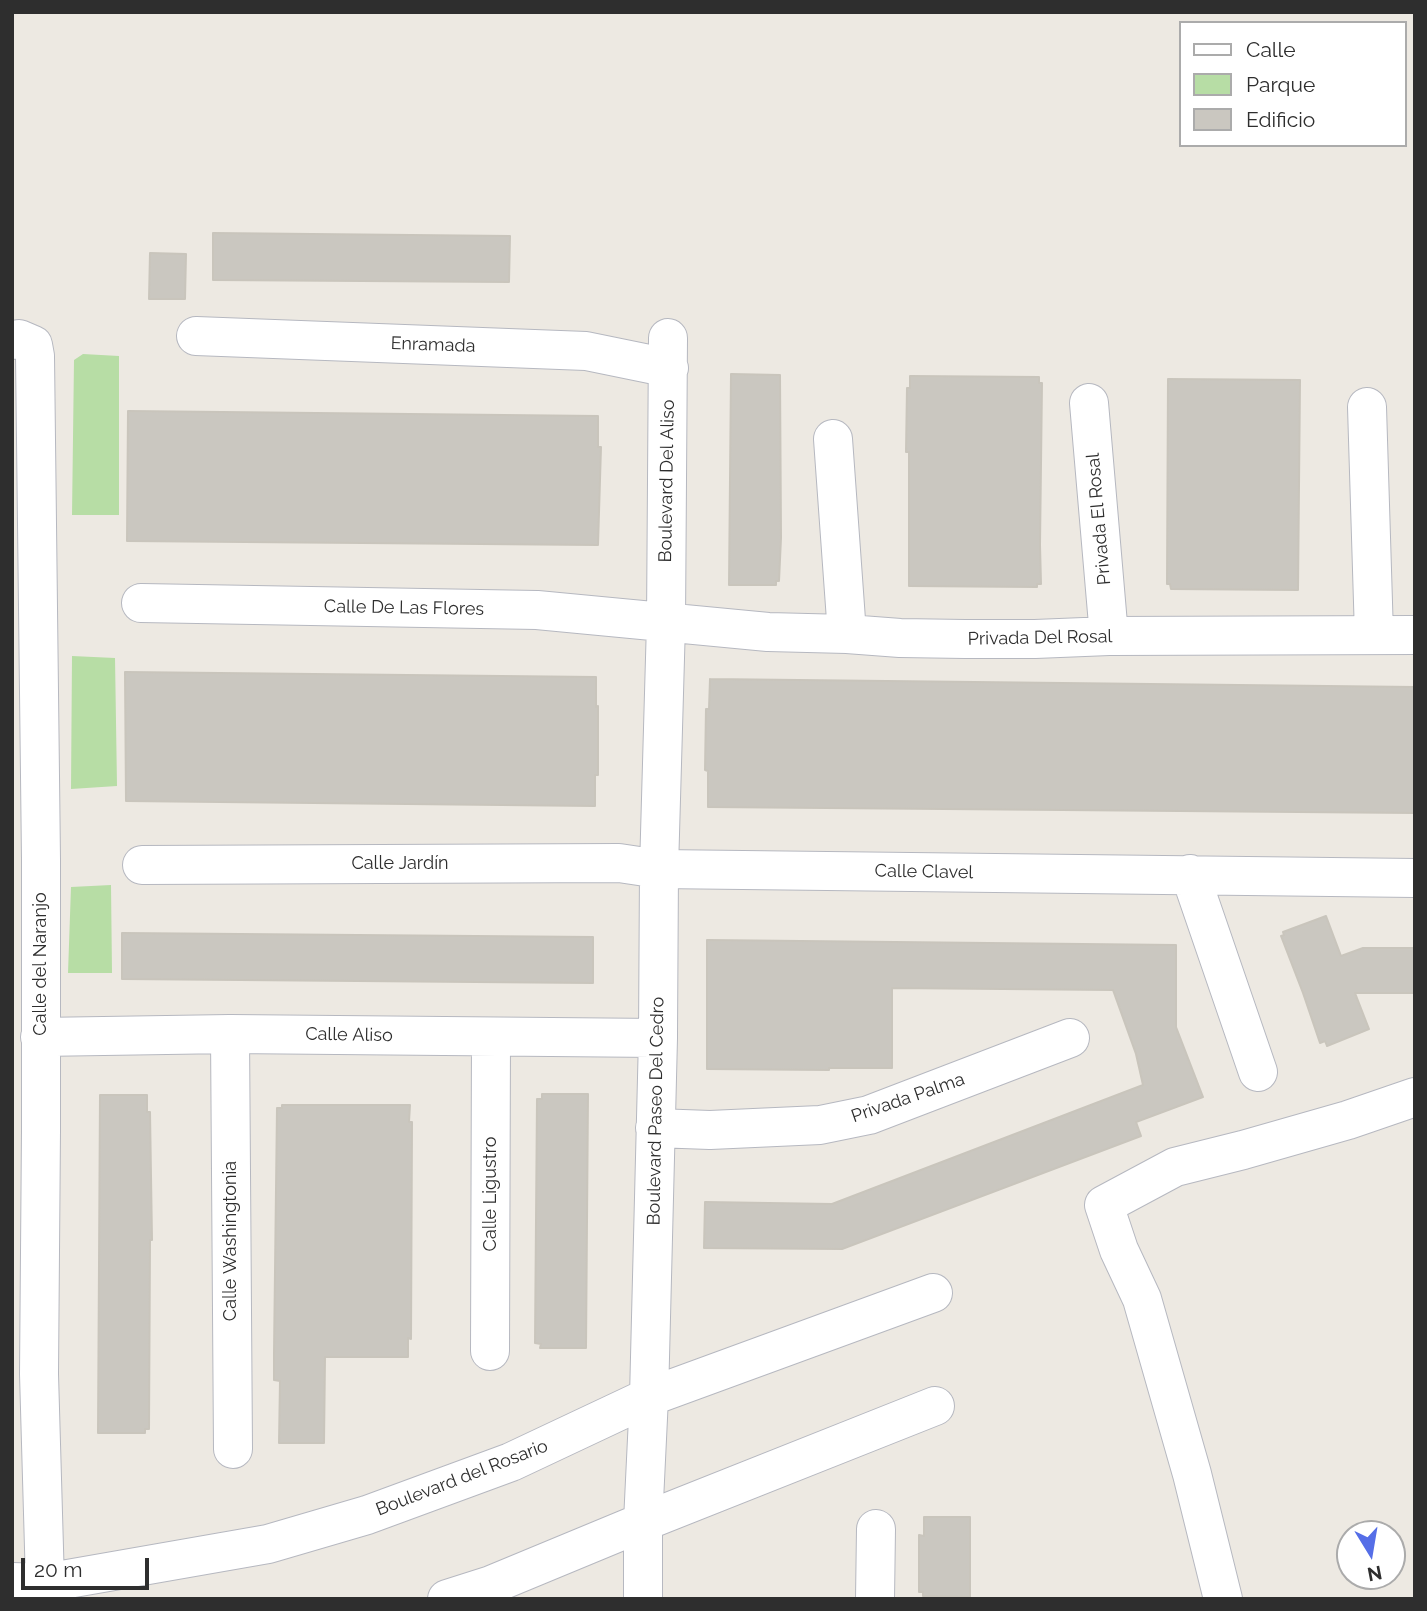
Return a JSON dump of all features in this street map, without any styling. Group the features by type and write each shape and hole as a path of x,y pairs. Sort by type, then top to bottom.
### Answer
{"street":[{"name":"Enramada","path":"195,336 669,353"},
{"name":"Calle del Naranjo","path":"22,342 35,356 25,591 27,860 40,1037 27,1129 29,1583"},
{"name":"Boulevard Del Aliso","path":"666,623 669,353"},
{"name":"Privada El Rosal","path":"1089,403 1109,636"},
{"path":"1367,407 1374,635"},
{"path":"833,439 847,634"},
{"name":"Calle De Las Flores","path":"141,603 537,610 666,623"},
{"name":"Privada Del Rosal","path":"666,623 768,632 900,638 1415,635"},
{"name":"Boulevard Paseo Del Cedro","path":"643,1599 666,623"},
{"name":"Calle Jardín","path":"142,865 619,863 659,869"},
{"name":"Calle Clavel","path":"659,869 1415,878"},
{"path":"1190,874 1258,1072"},
{"name":"Calle Aliso","path":"40,1037 230,1034 658,1038"},
{"name":"Calle Washingtonia","path":"230,1034 233,1449"},
{"name":"Calle Ligustro","path":"490,1351 492,1037"},
{"name":"Privada Palma","path":"655,1128 710,1130 820,1125 869,1115 1070,1038"},
{"path":"1223,1599 1192,1474 1142,1299 1119,1250 1104,1205 1175,1167 1348,1120 1415,1097"},
{"name":"Boulevard del Rosario","path":"29,1583 268,1544 367,1515 511,1462 649,1397 933,1293"},
{"path":"447,1599 491,1585 935,1406"},
{"path":"875,1599 876,1529"}],"green space":[{"path":"83,354 119,356 119,515 72,515 74,360"},
{"path":"72,656 115,658 117,786 71,789"},
{"path":"111,885 112,973 68,973 71,887"}],"building":[{"path":"213,233 510,236 509,282 213,280"},
{"path":"150,253 186,254 185,299 149,299"},
{"path":"731,374 780,375 781,538 779,581 776,581 776,585 729,585"},
{"path":"910,376 1039,377 1039,383 1042,383 1041,584 1037,584 1037,587 909,586 909,452 906,452 907,388 910,388"},
{"path":"1168,379 1300,380 1298,590 1171,589 1170,584 1167,584"},
{"path":"128,411 598,416 598,447 601,447 598,545 127,541"},
{"path":"125,672 596,677 598,775 595,775 595,806 126,801"},
{"path":"710,679 1415,687 1415,813 708,807 708,771 705,770 706,709 709,709"},
{"path":"1326,916 1341,956 1363,948 1415,948 1415,993 1355,993 1369,1029 1327,1046 1325,1041 1320,1043 1281,936 1284,935 1283,932"},
{"path":"122,933 593,937 593,983 122,979"},
{"path":"707,940 1176,945 1176,1027 1203,1097 1136,1122 1141,1136 842,1249 704,1248 705,1202 832,1204 1143,1085 1136,1054 1113,990 892,988 892,1068 707,1069"},
{"path":"542,1094 588,1094 586,1348 540,1348 541,1344 535,1343 537,1099 542,1099"},
{"path":"100,1095 147,1095 147,1112 150,1112 152,1240 149,1429 145,1429 145,1433 98,1433"},
{"path":"282,1105 410,1105 411,1339 408,1338 408,1357 325,1357 324,1443 279,1443 280,1381 274,1380 274,1353 277,1108 282,1108"},
{"path":"924,1517 970,1517 970,1597 923,1596 923,1592 919,1592 919,1535 924,1536"}]}
